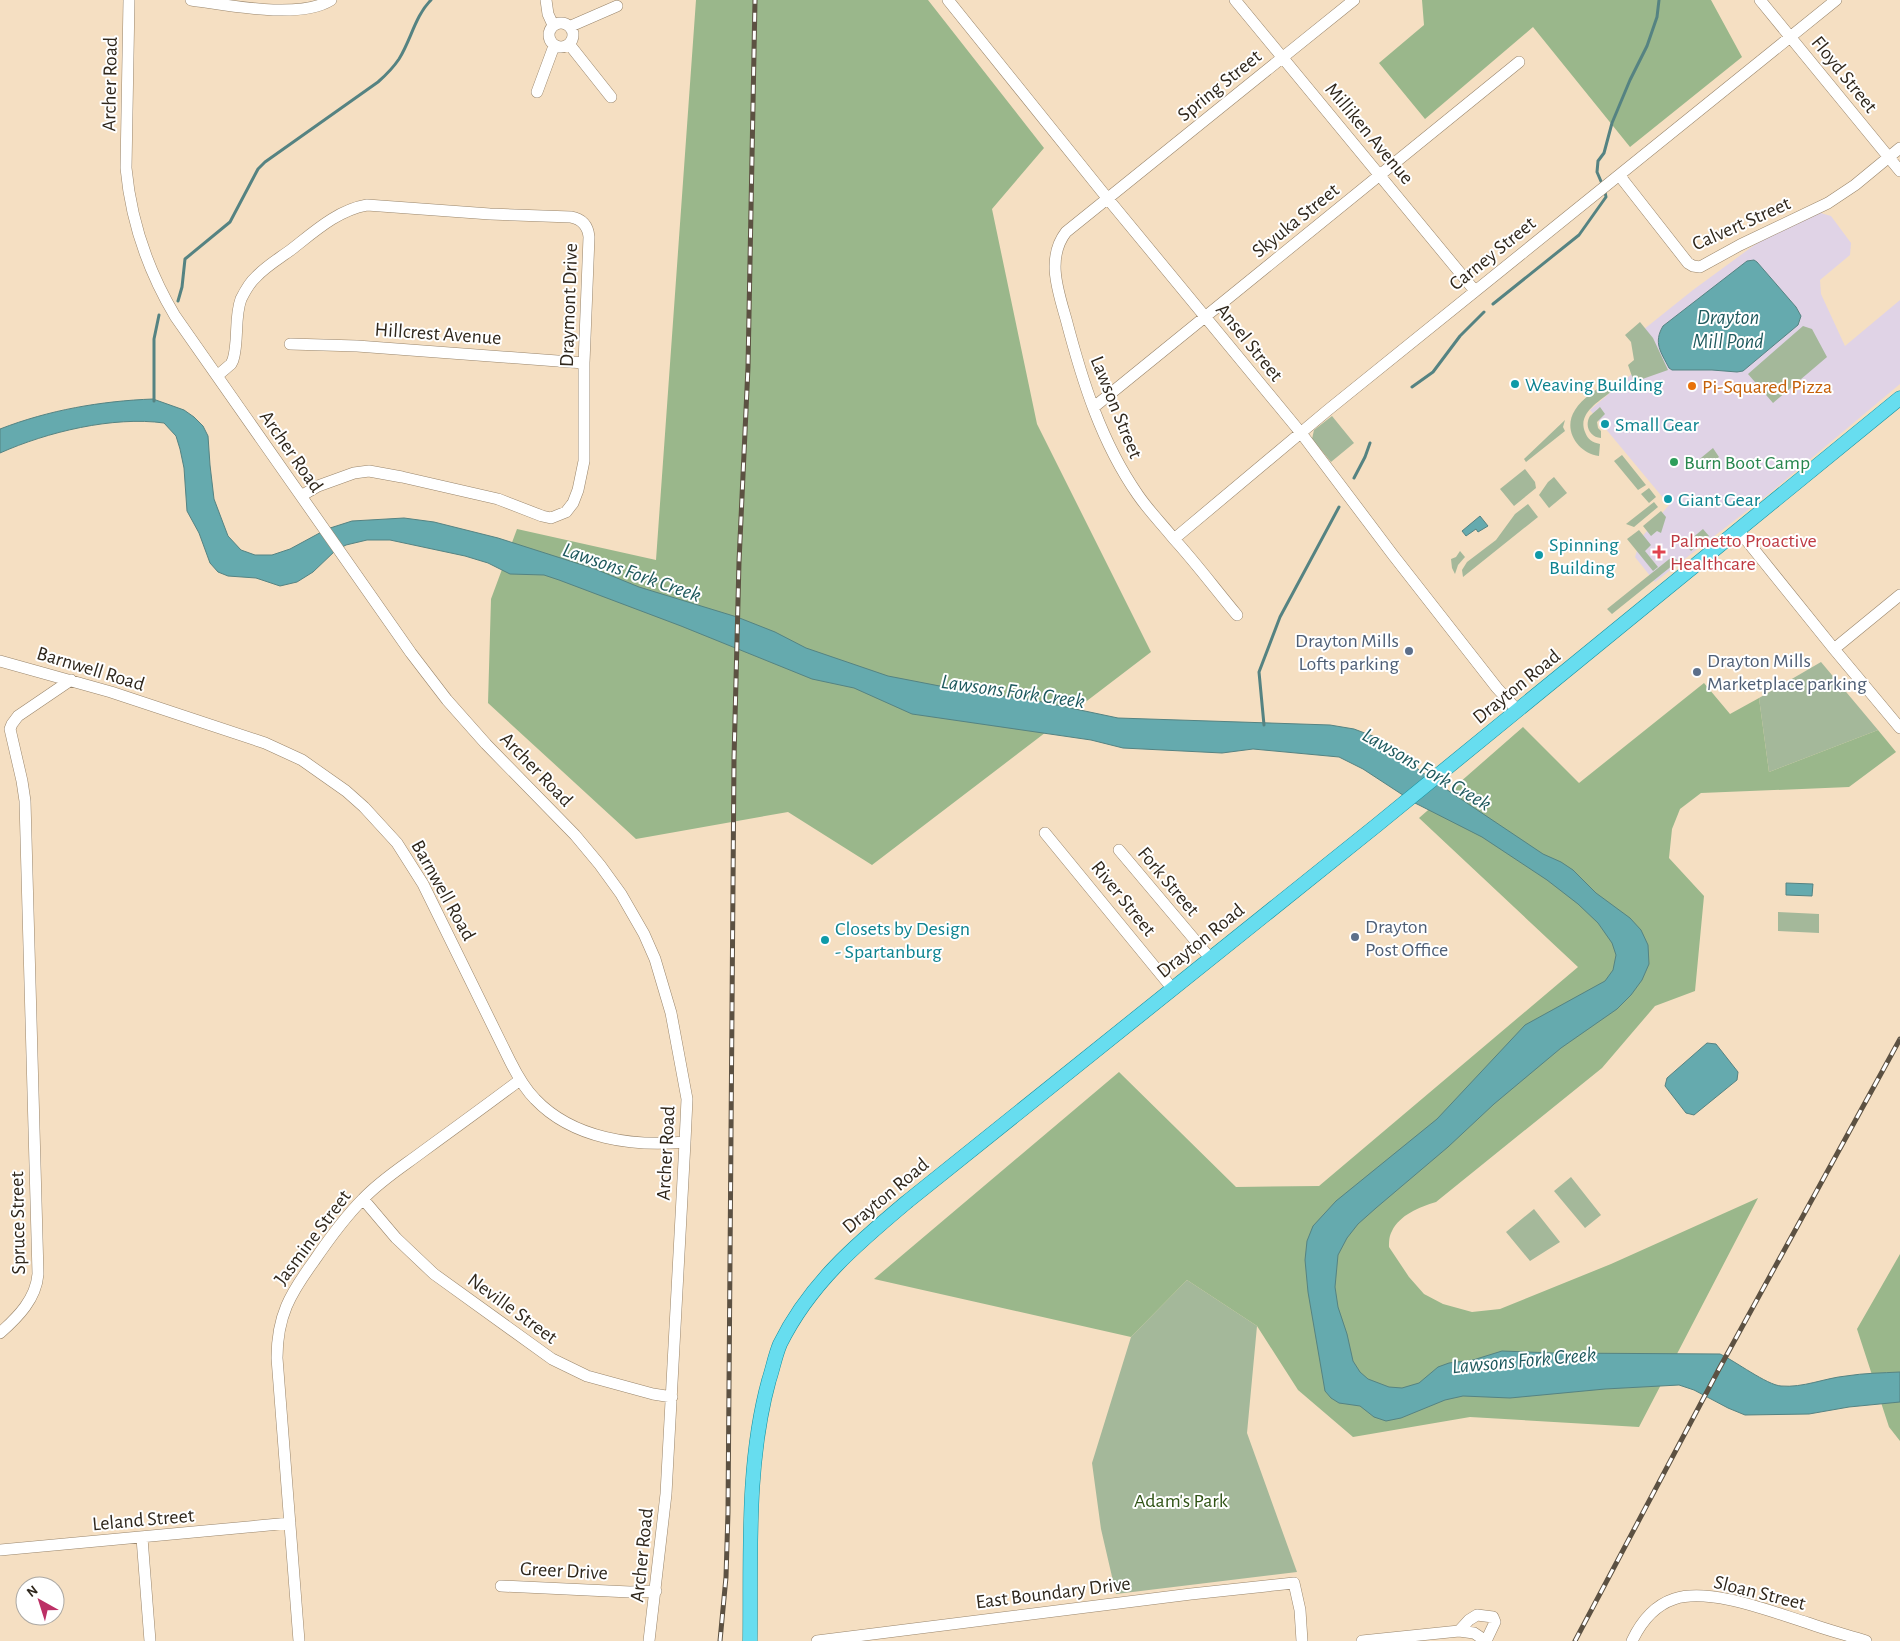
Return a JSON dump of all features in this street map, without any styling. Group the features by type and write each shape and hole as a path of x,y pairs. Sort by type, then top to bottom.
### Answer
{"main road":[{"name":"Drayton Road","path":"750,1641 751,1528 757,1432 774,1361 788,1330 824,1278 851,1248 1518,711 1900,398"}],"street":[{"name":"Archer Road","path":"129,0 126,168 132,212 144,255 162,295 411,653 486,744 574,835 600,866 630,909 655,959 671,1013 687,1099 666,1494 649,1641"},
{"path":"191,0 242,8 298,10 326,3 330,0"},
{"path":"546,0 548,14 553,24"},
{"name":"Ansel Street","path":"948,0 1108,199 1301,433 1393,555 1497,688 1518,711"},
{"name":"Milliken Avenue","path":"1235,0 1476,291"},
{"name":"Spring Street","path":"1108,199 1354,0"},
{"name":"Floyd Street","path":"1760,0 1900,171"},
{"name":"Carney Street","path":"1174,539 1301,433 1836,0"},
{"path":"571,26 617,6"},
{"path":"563,22 571,26 574,36 569,44 559,47 551,43 548,33 553,24 563,22"},
{"path":"569,44 611,97"},
{"path":"537,92 554,46"},
{"name":"Skyuka Street","path":"1094,407 1519,62"},
{"name":"Calvert Street","path":"1615,178 1688,263 1700,267 1740,244 1828,203 1855,185 1900,148"},
{"name":"Lawson Street","path":"1108,199 1066,232 1055,254 1056,279 1078,364 1105,435 1122,470 1143,502 1237,615"},
{"name":"Draymont Drive","path":"217,376 233,360 240,302 255,278 337,216 351,209 367,205 490,214 571,217 580,220 587,227 589,237 584,363 584,461 582,477 573,503 562,514 551,518 498,499 402,477 369,472 345,476 318,486 301,496"},
{"name":"Hillcrest Avenue","path":"290,344 358,346 584,363"},
{"path":"1739,531 1900,728"},
{"path":"1834,649 1900,595"},
{"name":"Barnwell Road","path":"0,661 71,680 265,743 302,760 346,791 397,843 438,911 520,1080 528,1092 545,1109 575,1126 596,1135 640,1144 685,1142"},
{"name":"Spruce Street","path":"0,1333 31,1299 35,1291 38,1274 24,801 22,781 10,729 18,716 71,680"},
{"name":"River Street","path":"1045,833 1172,988"},
{"name":"Fork Street","path":"1119,850 1210,958"},
{"name":"Jasmine Street","path":"299,1641 277,1358 277,1339 280,1321 286,1304 295,1288 334,1233 363,1199 393,1172 520,1080"},
{"name":"Neville Street","path":"363,1199 396,1238 434,1274 552,1359 569,1368 601,1380 653,1394 672,1397"},
{"name":"Leland Street","path":"0,1550 290,1523"},
{"path":"142,1538 150,1641"},
{"name":"East Boundary Drive","path":"817,1641 1191,1594 1294,1583 1299,1601 1302,1641"},
{"name":"Greer Drive","path":"501,1586 630,1592 656,1591"},
{"name":"Sloan Street","path":"1632,1641 1644,1620 1662,1604 1685,1597 1697,1596 1726,1600 1866,1641"},
{"path":"1362,1641 1459,1631 1474,1633 1486,1641 1496,1622 1493,1617 1477,1615 1469,1620 1459,1631"}],"shaded area":[{"path":"1814,211 1831,216 1851,243 1850,255 1820,280 1821,294 1845,346 1900,300 1900,384 1770,493 1655,582 1635,557 1641,538 1669,505 1590,410 1654,355 1638,334 1693,290 1753,246 1792,221"}],"green space":[{"path":"696,0 928,0 1044,148 992,209 1037,424 1151,652 872,865 788,812 636,839 488,703 491,599 517,529 656,560"},
{"path":"1422,0 1711,0 1742,57 1630,147 1533,27 1425,119 1379,63 1424,25"},
{"path":"1640,322 1653,338 1668,370 1634,382 1628,365 1634,360 1631,342 1625,335"},
{"path":"1803,326 1812,329 1827,357 1773,403 1748,374"},
{"path":"1607,381 1612,391 1591,408 1584,419 1583,425 1589,439 1600,444 1599,456 1591,454 1579,445 1571,433 1570,425 1571,418 1578,406"},
{"path":"1600,407 1605,414 1597,422 1598,428 1601,431 1601,438 1594,436 1588,427 1590,416"},
{"path":"1332,416 1354,443 1331,462 1312,439 1314,430"},
{"path":"1565,420 1563,427 1565,431 1526,462 1524,459"},
{"path":"1713,448 1719,457 1703,470 1696,462"},
{"path":"1622,455 1646,485 1638,490 1614,461"},
{"path":"1525,469 1535,482 1536,488 1514,506 1500,489"},
{"path":"1554,477 1567,493 1549,508 1539,495"},
{"path":"1649,488 1656,497 1649,503 1641,494"},
{"path":"1654,502 1658,507 1634,527 1626,524"},
{"path":"1528,504 1538,517 1463,577 1462,570 1467,562 1496,540 1515,514"},
{"path":"1661,511 1666,517 1661,533 1657,531 1651,536 1643,526"},
{"path":"1703,529 1709,536 1691,551 1685,544"},
{"path":"1639,530 1651,545 1645,551 1658,567 1653,571 1627,539"},
{"path":"1460,551 1465,557 1458,565 1455,574 1451,559 1456,557"},
{"path":"1673,556 1678,561 1612,614 1607,609"},
{"path":"1821,662 1878,730 1769,772 1759,698"},
{"path":"1704,683 1730,714 1759,698 1769,772 1878,730 1896,752 1849,787 1701,793 1680,809 1672,829 1669,858 1704,896 1695,991 1655,1006 1602,1068 1436,1202 1417,1209 1400,1220 1395,1225 1389,1241 1389,1247 1409,1277 1424,1294 1443,1304 1472,1312 1500,1309 1611,1264 1758,1198 1639,1427 1470,1417 1353,1437 1298,1390 1257,1326 1187,1280 1131,1337 874,1279 1119,1072 1236,1187 1319,1186 1578,967 1419,818 1523,727 1579,783"},
{"path":"1778,912 1819,914 1819,933 1778,931"},
{"path":"1571,1177 1601,1215 1585,1228 1554,1191"},
{"path":"1534,1209 1560,1242 1530,1261 1506,1232"},
{"path":"1900,1254 1900,1441 1889,1427 1857,1329"},
{"name":"Adam's Park","path":"1187,1280 1257,1326 1247,1433 1297,1572 1116,1594 1101,1529 1092,1463 1131,1337"}],"water":[{"name":"Drayton Mill Pond","path":"1754,260 1796,307 1801,316 1798,325 1743,371 1672,370 1669,368 1658,343 1663,326 1747,261"},
{"name":"Lawsons Fork Creek","path":"153,399 184,410 203,426 208,436 214,499 228,536 241,550 255,555 272,555 290,549 327,529 352,521 404,518 434,522 498,538 595,569 639,587 737,617 775,632 806,648 888,676 981,694 1023,698 1118,718 1330,725 1354,729 1378,738 1431,779 1543,854 1573,870 1596,893 1630,918 1641,930 1648,945 1649,964 1642,980 1617,1009 1561,1048 1494,1104 1448,1147 1358,1224 1347,1238 1338,1255 1335,1287 1338,1307 1353,1361 1360,1372 1368,1379 1389,1387 1402,1388 1419,1383 1438,1367 1449,1363 1473,1360 1502,1351 1720,1354 1775,1385 1781,1386 1797,1386 1853,1375 1900,1372 1900,1402 1849,1407 1809,1414 1745,1415 1694,1390 1679,1385 1605,1389 1510,1398 1463,1396 1445,1400 1401,1418 1386,1421 1374,1417 1360,1406 1339,1403 1325,1391 1308,1292 1305,1260 1307,1241 1313,1226 1336,1201 1437,1119 1525,1025 1605,981 1613,970 1616,955 1612,943 1598,923 1578,904 1547,880 1482,837 1415,803 1363,769 1339,757 1253,749 1222,753 1123,748 1091,740 912,714 854,688 812,679 681,626 544,575 510,574 488,563 465,556 390,540 367,540 346,545 335,551 313,572 297,582 280,586 256,578 228,576 218,572 210,563 199,533 187,511 184,468 180,449 176,436 164,423 144,421 123,422 80,428 38,438 0,453 0,429 19,422 95,404"},
{"path":"1480,516 1488,526 1478,532 1476,529 1466,536 1462,531"},
{"path":"1786,883 1813,884 1812,896 1786,895"},
{"path":"1707,1043 1716,1044 1738,1072 1737,1080 1694,1115 1686,1113 1665,1086 1667,1078"}],"waterway":[{"path":"178,301 182,287 185,259 230,222 258,169 387,74 399,59 421,13 431,0"},
{"path":"1603,186 1597,172 1598,161 1604,153 1612,123 1647,46 1657,17 1659,0"},
{"path":"1493,304 1579,235 1606,197 1605,192"},
{"path":"1412,387 1433,372 1460,336 1484,312"},
{"path":"154,401 154,339 159,315"},
{"path":"1354,478 1370,443"},
{"path":"1264,725 1259,672 1280,617 1339,507"}],"railway":[{"path":"720,1641 726,1577 728,1512 734,759 739,562 748,367 755,0"},
{"path":"1575,1641 1719,1369 1900,1039"}],"place":[{"name":"Weaving Building","path":"1515,384"},
{"name":"Pi-Squared Pizza","path":"1692,386"},
{"name":"Small Gear","path":"1605,424"},
{"name":"Burn Boot Camp","path":"1674,462"},
{"name":"Giant Gear","path":"1668,499"},
{"name":"Palmetto Proactive Healthcare","path":"1659,552"},
{"name":"Spinning Building","path":"1539,555"},
{"name":"Drayton Mills Lofts parking","path":"1409,651"},
{"name":"Drayton Mills Marketplace parking","path":"1697,672"},
{"name":"Drayton Post Office","path":"1355,937"},
{"name":"Closets by Design - Spartanburg","path":"825,940"}]}
